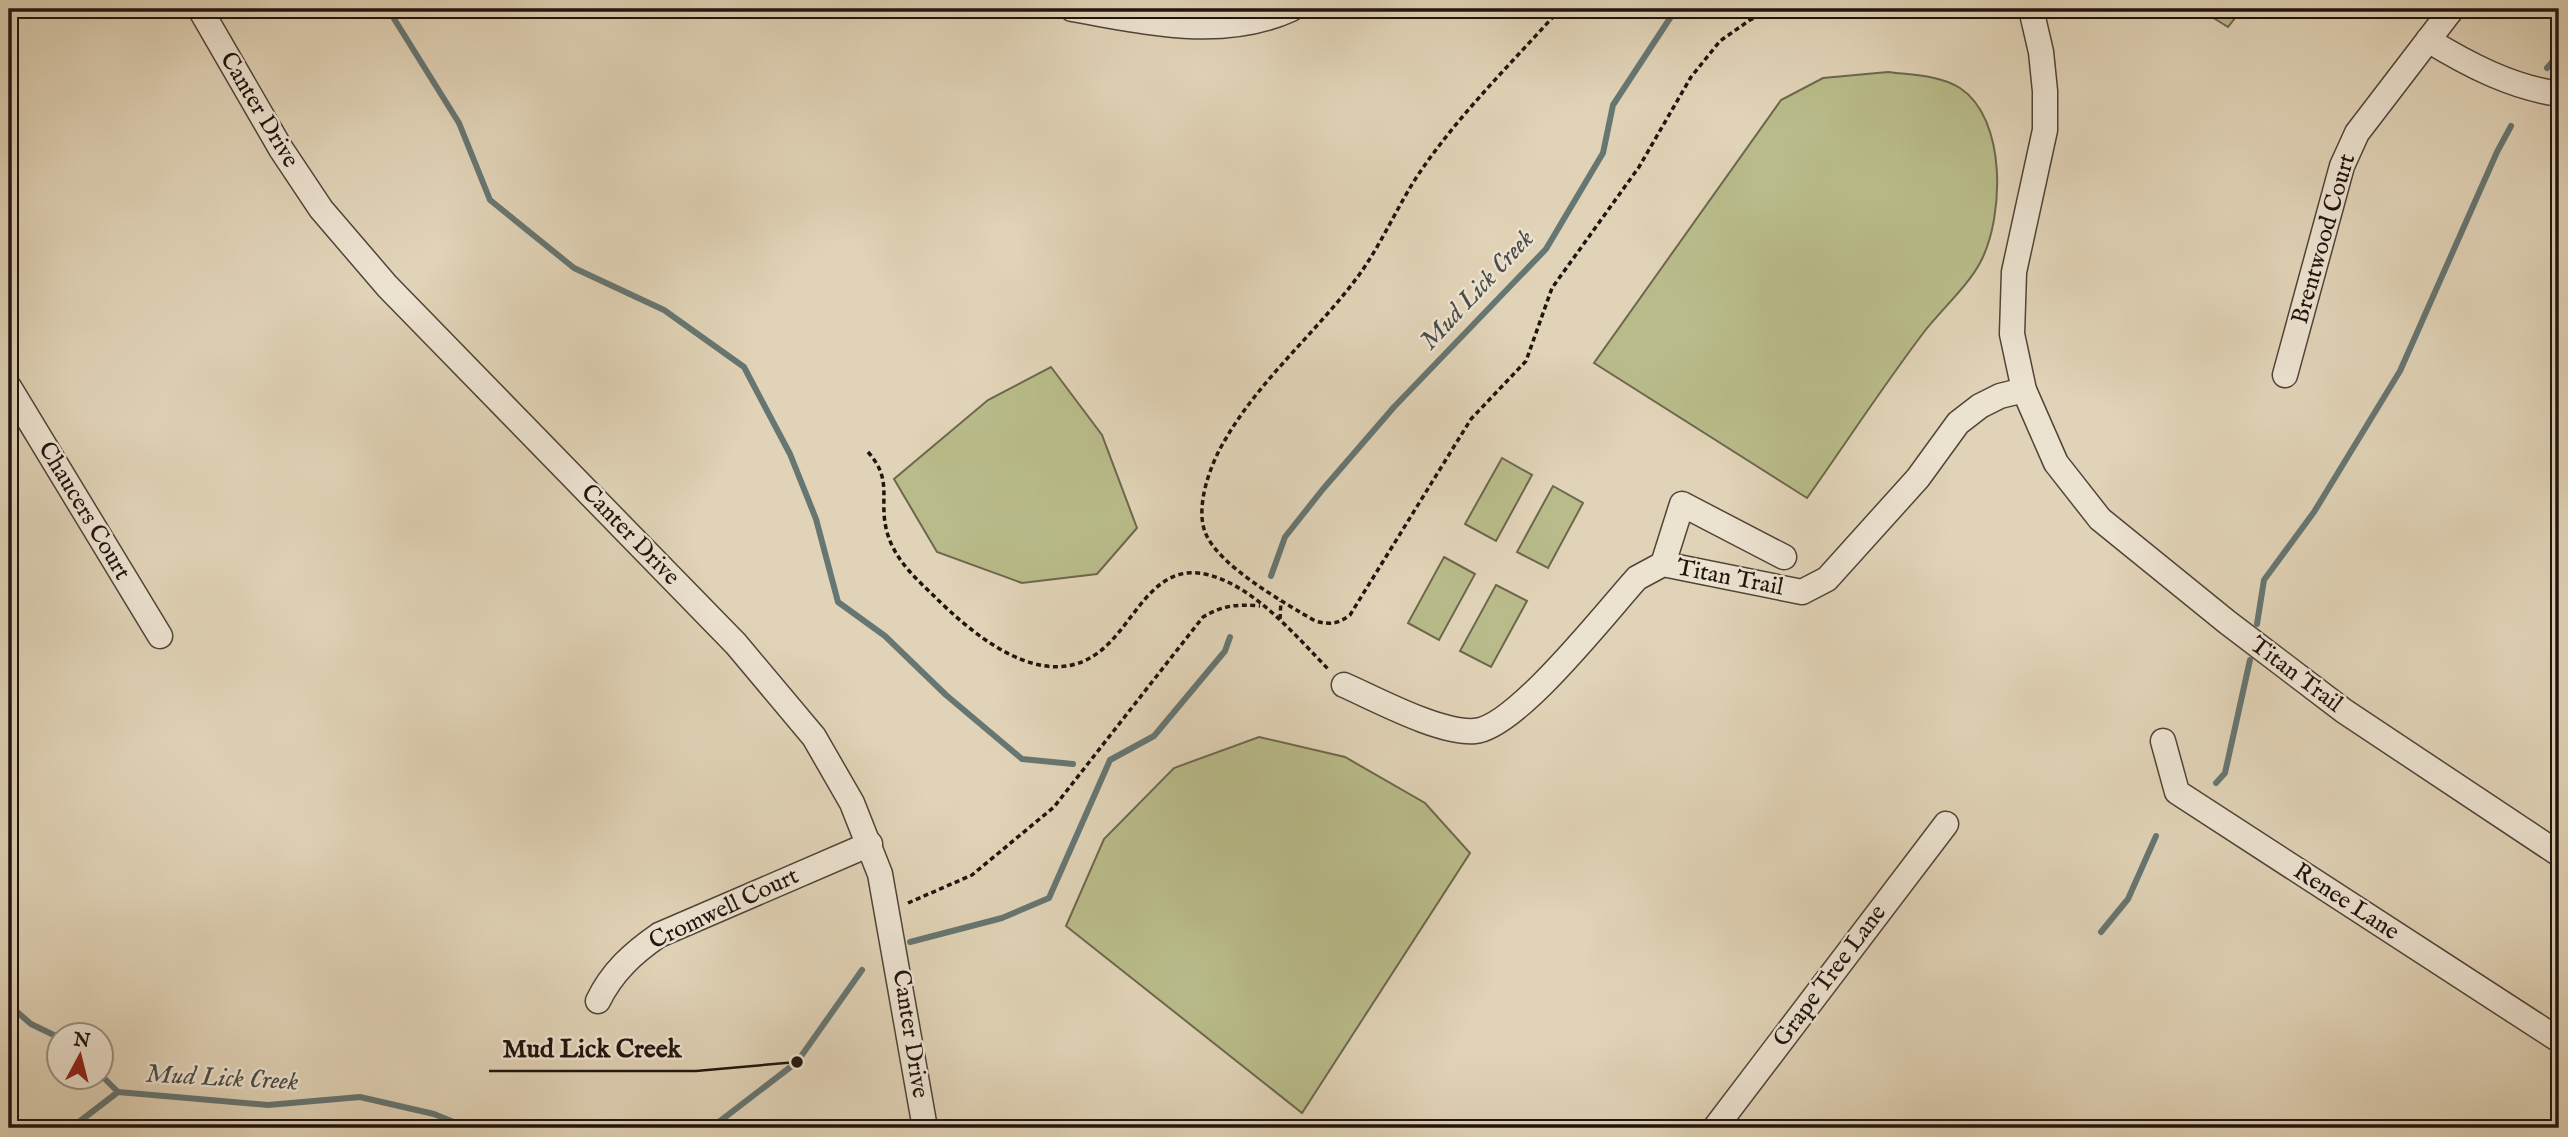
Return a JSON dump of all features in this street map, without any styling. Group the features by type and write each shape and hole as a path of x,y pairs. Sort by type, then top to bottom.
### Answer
{"street":[{"name":"Canter Drive","path":"200,9 281,149 321,209 387,286 726,634 777,689 814,737 839,777 870,844 888,911 925,1128"},
{"path":"1072,9 1191,27 1248,22 1291,9"},
{"name":"Titan Trail","path":"2031,9 2046,91 2045,131 2012,290 2011,334 2024,390 2056,463 2100,519 2344,711 2559,854"},
{"name":"Brentwood Court","path":"2285,375 2342,166 2357,133 2452,9"},
{"path":"2428,40 2469,65 2512,83 2559,94"},
{"name":"Chaucers Court","path":"9,387 160,636"},
{"name":"Titan Trail","path":"1343,685 1430,723 1474,731 1495,725 1520,707 1637,578 1663,564 1802,592 1827,579 1918,478 1958,423 1980,406 2000,396 2024,390"},
{"path":"1663,564 1682,504 1784,557"},
{"name":"Renee Lane","path":"2163,741 2177,792 2559,1040"},
{"name":"Grape Tree Lane","path":"1714,1128 1945,824"},
{"name":"Cromwell Court","path":"598,1001 618,969 637,950 659,935 870,844"}],"path":[{"path":"1560,9 1472,104 1418,175 1359,275 1248,407 1224,441 1207,482 1202,509 1205,531 1232,565 1281,601 1328,625 1339,623 1350,615 1471,419 1526,361 1552,288 1639,167 1691,77 1720,41 1750,20 1772,9"},
{"path":"869,452 880,466 884,478 886,528 892,548 904,565 977,634 1028,662 1056,667 1080,662 1099,652 1163,580 1184,573 1207,574 1230,583 1280,619 1343,685"},
{"path":"1280,619 1281,601"},
{"path":"888,911 972,875 1054,807 1203,617 1219,607 1239,604 1263,607"}],"green space":[{"path":"2206,9 2242,9 2228,27 2207,14"},
{"path":"1888,72 1944,80 1960,88 1975,102 1986,122 1993,144 1997,169 1994,219 1989,242 1976,270 1909,352 1807,498 1594,363 1781,100 1823,78"},
{"path":"1051,367 1102,435 1137,528 1097,574 1022,583 937,552 894,479 988,400"},
{"path":"1502,458 1532,475 1496,541 1465,524"},
{"path":"1553,486 1583,503 1548,568 1517,552"},
{"path":"1444,557 1475,574 1439,640 1408,623"},
{"path":"1496,585 1527,601 1491,667 1460,651"},
{"path":"1259,737 1345,757 1425,803 1470,853 1302,1113 1066,926 1104,839 1174,768"}],"waterway":[{"path":"388,9 459,123 490,200 574,268 664,310 744,367 790,454 816,519 838,602 885,636 946,695 1022,759 1073,764"},
{"name":"Mud Lick Creek","path":"1271,576 1285,537 1323,489 1394,407 1546,249 1603,153 1613,105 1676,9"},
{"path":"2547,68 2559,54"},
{"path":"2257,624 2264,580 2314,512 2400,371 2511,126"},
{"name":"Mud Lick Creek","path":"910,942 1002,918 1049,898 1110,760 1154,736 1225,651 1230,637"},
{"path":"2216,783 2225,773 2250,660"},
{"path":"2101,932 2128,899 2156,836"},
{"name":"Mud Lick Creek","path":"711,1128 797,1062 862,970"},
{"name":"Mud Lick Creek","path":"9,1005 31,1024 46,1031"},
{"name":"Mud Lick Creek","path":"116,1090 268,1105 360,1097 434,1114 468,1128"},
{"path":"71,1128 118,1092"}],"place":[{"name":"Mud Lick Creek","path":"797,1062"}]}
